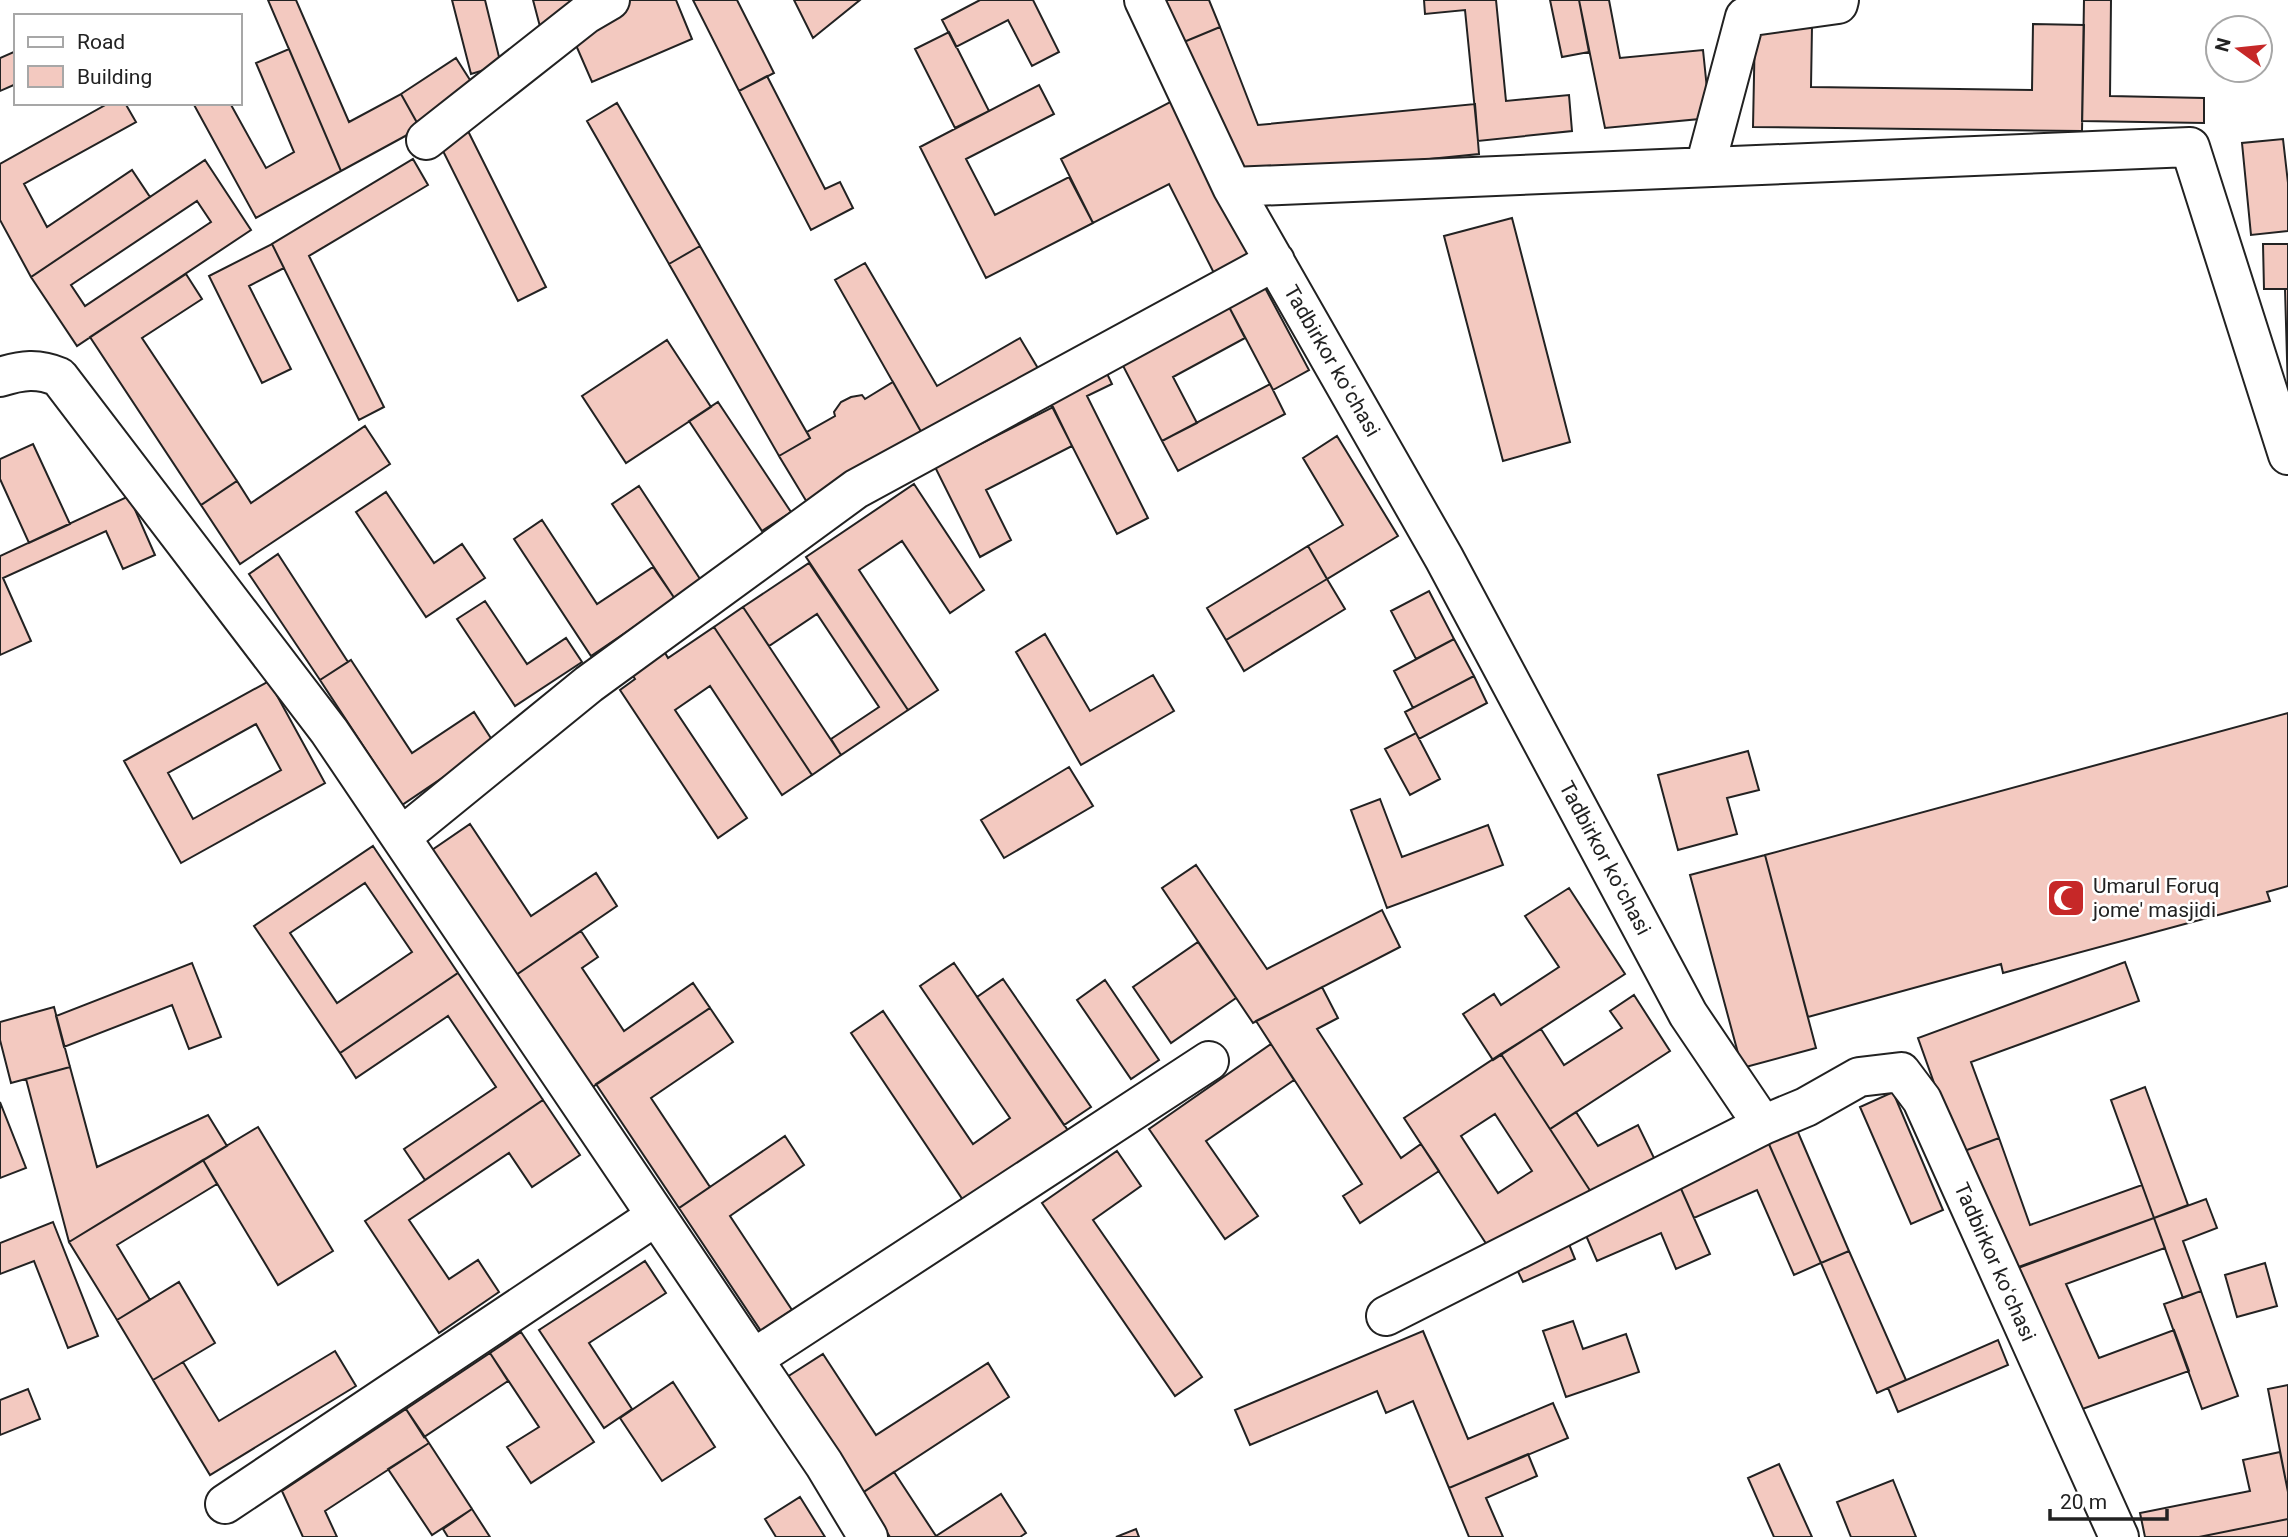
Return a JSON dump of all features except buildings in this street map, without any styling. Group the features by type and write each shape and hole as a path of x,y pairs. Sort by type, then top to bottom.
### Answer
{"street":[{"path":"426,140 586,14 610,0"},
{"name":"Tadbirkor koʻchasi","path":"1144,0 1232,187 1444,558 1688,1014 1763,1125 1807,1107 1860,1077 1901,1072 1922,1100 2119,1537"},
{"path":"1704,167 1745,17 1838,4 1839,0"},
{"path":"1232,187 2190,147 2287,448"},
{"path":"401,837 589,684 856,489 1275,261"},
{"path":"0,377 43,370 60,377 329,731 824,1464 868,1537"},
{"path":"753,1359 1209,1060"},
{"path":"1386,1316 1763,1125"},
{"path":"225,1504 656,1216"}],"place":[{"name":"Umarul Foruq jome' masjidi","path":"2066,898"}]}
